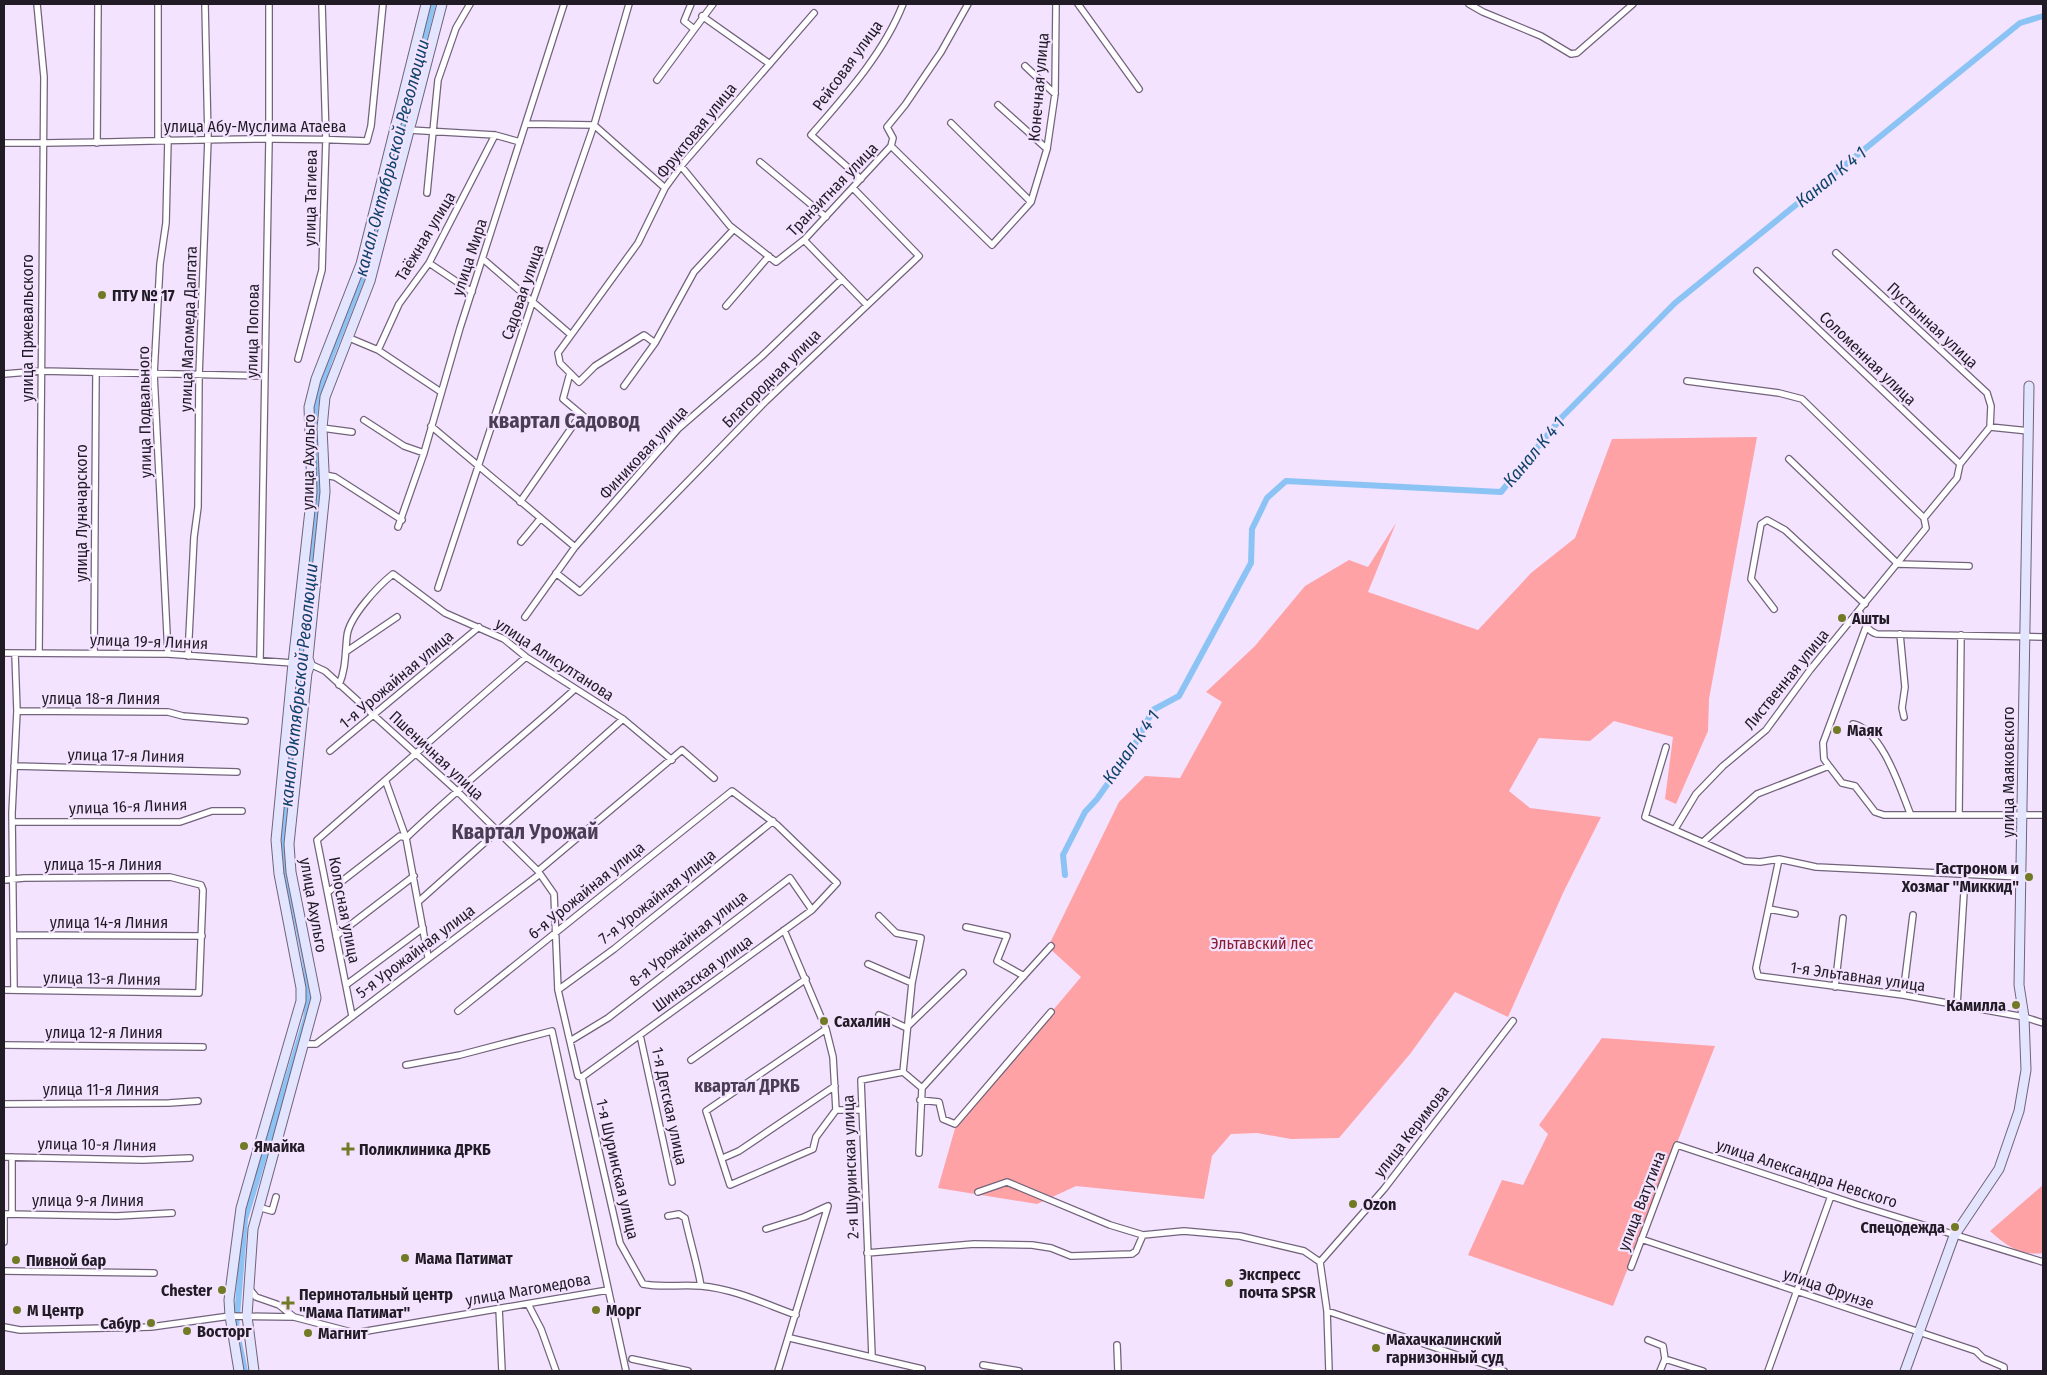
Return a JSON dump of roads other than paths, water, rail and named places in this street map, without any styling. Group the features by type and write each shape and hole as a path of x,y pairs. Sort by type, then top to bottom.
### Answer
{"main road":[{"path":"238,1371 229,1300 241,1208 301,1001 279,874 276,840 292,663 312,492 309,407 316,379 361,264 426,4"},
{"name":"улица Ахульго","path":"246,1317 253,1230 258,1207 316,998 291,872 289,844 306,673 310,664 308,658 325,475 322,428 326,392 370,281 442,4"},
{"name":"улица Маяковского","path":"1905,1371 1954,1236 1999,1169 2019,1111 2026,1070 2024,1017 2019,985 2023,815 2023,637 2029,386"},
{"path":"292,663 310,664"},
{"path":"246,1317 254,1371"}],"street":[{"name":"улица Пржевальского","path":"36,4 44,77 39,653"},
{"path":"97,143 98,4"},
{"path":"158,4 158,139"},
{"name":"улица Магомеда Далгата","path":"188,656 194,537 198,507 199,376 208,139 205,4"},
{"name":"улица Попова","path":"260,659 266,376 269,4"},
{"name":"улица Тагиева","path":"298,359 322,270 326,139 322,4"},
{"name":"улица Абу-Муслима Атаева","path":"4,143 126,143 158,139 326,139 367,141 371,126 383,4"},
{"path":"427,193 441,66 456,28 470,4"},
{"name":"улица Мира","path":"398,526 402,520 424,453 472,292 564,4"},
{"name":"Садовая улица","path":"438,588 532,303 594,125 629,4"},
{"path":"690,4 684,21 694,29"},
{"path":"657,80 702,16 713,4"},
{"name":"Рейсовая улица","path":"861,179 811,135 854,84 897,20 903,4"},
{"name":"Транзитная улица","path":"769,256 776,262 804,240 891,146 894,138 886,126 904,105 941,52 968,4"},
{"name":"Конечная улица","path":"891,146 992,245 1031,202 1047,149 1055,94 1056,4"},
{"path":"1078,4 1139,89"},
{"path":"1470,4 1483,12 1541,36 1571,54 1577,53 1633,4"},
{"name":"Фруктовая улица","path":"570,373 560,363 558,352 638,242 665,188 681,166 814,13"},
{"path":"702,16 770,64"},
{"path":"1025,66 1055,94"},
{"path":"998,105 1047,149"},
{"path":"951,123 1031,202"},
{"path":"527,124 594,125 665,188"},
{"path":"409,130 496,135 520,142"},
{"name":"Таёжная улица","path":"378,350 399,304 429,263 496,135"},
{"name":"улица Подвального","path":"168,139 166,223 160,264 154,374 168,654"},
{"path":"760,162 826,217"},
{"path":"681,166 734,229 769,256 726,306"},
{"name":"Благородная улица","path":"556,573 580,592 766,401 866,304 919,256 853,188"},
{"path":"624,386 655,343 694,272 734,229"},
{"path":"804,240 866,304"},
{"name":"Пустынная улица","path":"1836,254 1987,393 1992,406 1990,427"},
{"path":"483,259 570,334"},
{"path":"429,263 472,292"},
{"name":"Соломенная улица","path":"1757,271 1960,464"},
{"name":"Финиковая улица","path":"525,617 575,547 678,430 762,356 842,279"},
{"path":"594,425 563,399 570,373 579,382 595,366 644,335 655,343"},
{"path":"347,337 378,350 441,392"},
{"path":"4,374 41,371 266,376"},
{"name":"улица Луначарского","path":"94,653 96,373"},
{"path":"1687,381 1779,393 1802,398 1924,518"},
{"path":"520,502 581,414"},
{"path":"364,420 404,446 424,453"},
{"path":"431,426 575,547"},
{"path":"1990,427 2029,431"},
{"name":"Лиственная улица","path":"1675,829 1696,794 1723,766 1766,730 1810,670 1898,564 1926,528 1924,518 1957,478 1960,464 1990,427"},
{"path":"322,428 352,432"},
{"path":"1789,459 1898,564 1969,566"},
{"path":"325,475 335,478 402,520"},
{"path":"521,542 540,519"},
{"path":"1774,609 1751,579 1761,524 1766,520 1785,530 1865,604"},
{"name":"улица Алисултанова","path":"347,651 347,634 357,615 369,596 392,574 445,613 504,639 526,657 623,719 672,760"},
{"path":"1859,611 1866,627 1871,632 1877,634 2043,637"},
{"path":"339,685 347,651 397,616"},
{"name":"1-я Урожайная улица","path":"330,751 479,627"},
{"path":"1866,627 1823,744 1824,759 1842,783 1855,786 1875,812 1884,815 1910,813 2043,815"},
{"path":"1900,634 1905,686 1902,708 1904,717"},
{"path":"1959,814 1961,636"},
{"name":"улица 19-я Линия","path":"4,653 168,654 260,659 292,663"},
{"path":"14,990 13,822 17,712 15,654"},
{"path":"428,957 406,838 386,782 526,657"},
{"name":"Пшеничная улица","path":"310,664 325,671 456,790 539,873 554,894 558,990 580,1077"},
{"path":"406,838 456,790 517,742 575,689"},
{"name":"улица 18-я Линия","path":"17,712 168,712 183,716 245,721"},
{"path":"418,902 623,719"},
{"path":"1853,724 1872,734 1881,748 1910,813"},
{"path":"1666,747 1645,817 1746,861 1760,862 1780,859 1816,867 1965,876 2022,877"},
{"name":"5-я Урожайная улица","path":"304,1044 316,1044 539,873 682,750 714,778"},
{"name":"улица 17-я Линия","path":"14,766 237,772"},
{"path":"1703,842 1757,794 1829,766"},
{"name":"Колосная улица","path":"352,1016 317,840 386,782"},
{"name":"6-я Урожайная улица","path":"458,1011 732,791 773,821"},
{"name":"улица 16-я Линия","path":"13,822 180,822 212,811 242,810"},
{"name":"Шиназская улица","path":"580,1077 812,910 837,883 773,821"},
{"name":"7-я Урожайная улица","path":"558,990 614,948 773,821"},
{"path":"328,892 400,836 406,838"},
{"path":"1780,859 1769,909 1795,914"},
{"path":"336,936 414,876"},
{"path":"1957,1005 1965,876"},
{"name":"улица 15-я Линия","path":"4,880 24,878 170,877 201,885 202,936"},
{"name":"8-я Урожайная улица","path":"570,1041 608,1018 790,878 812,910"},
{"name":"1-я Эльтавная улица","path":"1769,909 1756,968 1758,976 1903,995 2024,1017 2043,1023"},
{"path":"1903,995 1913,915"},
{"path":"879,916 896,933 921,938 912,984 903,1072 922,1088"},
{"path":"1835,987 1843,918"},
{"path":"966,927 1007,936 997,961 1024,976"},
{"path":"346,985 423,928"},
{"path":"784,930 826,1029 833,1057 836,1110 816,1137 813,1149 730,1184 706,1111 826,1029"},
{"name":"улица 14-я Линия","path":"15,935 202,936"},
{"name":"улица 13-я Линия","path":"4,990 199,993 202,936"},
{"path":"920,1153 920,1100 922,1088 1051,946"},
{"path":"868,964 912,984"},
{"path":"908,1027 963,973"},
{"path":"691,1060 806,979"},
{"path":"920,1100 939,1102 943,1119 955,1124 1051,1012"},
{"path":"879,1015 908,1027"},
{"name":"улица Керимова","path":"1320,1262 1384,1189 1513,1022"},
{"path":"406,1065 460,1055 552,1031 608,1290 625,1358 626,1371"},
{"name":"1-я Детская улица","path":"640,1035 672,1182"},
{"name":"улица 12-я Линия","path":"4,1045 204,1046"},
{"name":"2-я Шуринская улица","path":"872,1356 861,1080 903,1072"},
{"name":"1-я Шуринская улица","path":"580,1077 620,1243 643,1284 701,1286 747,1295 796,1315"},
{"path":"723,1158 739,1151 835,1086"},
{"name":"улица 11-я Линия","path":"4,1104 169,1103 198,1101"},
{"path":"836,1110 862,1110"},
{"name":"улица Александра Невского","path":"1678,1145 1954,1236 2043,1262"},
{"name":"улица Ватутина","path":"1630,1267 1678,1145"},
{"name":"улица 10-я Линия","path":"4,1157 143,1160 190,1158"},
{"path":"12,1157 12,1214"},
{"path":"978,1192 1007,1182 1110,1225 1143,1235 1184,1231 1240,1236 1304,1251 1320,1262 1328,1311 1329,1371"},
{"path":"258,1207 272,1211 276,1196"},
{"path":"1768,1371 1831,1196"},
{"path":"766,1229 804,1217 828,1206 790,1338 778,1371"},
{"path":"4,1214 4,1242"},
{"name":"улица 9-я Линия","path":"4,1214 117,1216 172,1214"},
{"path":"668,1216 679,1214 685,1218 697,1261 701,1286"},
{"path":"867,1253 974,1244 1032,1245 1051,1248 1071,1256 1132,1254 1143,1235"},
{"name":"улица Фрунзе","path":"1641,1239 1976,1351 1983,1358 2001,1365 2004,1370"},
{"path":"4,1271 154,1273"},
{"path":"248,1287 256,1297 279,1305 294,1317"},
{"name":"улица Магомедова","path":"230,1316 294,1317 355,1333 608,1290"},
{"path":"528,1304 541,1329 556,1371"},
{"path":"499,1308 501,1371"},
{"path":"1328,1311 1504,1371"},
{"path":"4,1327 20,1330 152,1327 230,1316"},
{"path":"790,1338 922,1369"},
{"path":"1648,1340 1663,1346 1665,1359 1660,1371"},
{"path":"1117,1345 1118,1371"},
{"path":"632,1359 688,1371"},
{"path":"1665,1359 1703,1371"},
{"path":"984,1366 1019,1371"}],"waterway":[{"name":"канал Октябрьской Революции","path":"245,1371 236,1328 245,1219 306,1018 308,997 304,953 289,885 283,840 319,485 314,424 315,408 329,362 367,266 433,4"},
{"name":"Канал К 4 1","path":"1065,875 1063,855 1085,812 1097,799 1133,748 1153,710 1179,696 1251,563 1252,529 1267,498 1286,481 1501,492 1562,417 1675,303 2020,23 2043,16"}],"place":[{"name":"ПТУ № 17","path":"102,295"},
{"name":"Ашты","path":"1842,618"},
{"name":"Маяк","path":"1837,730"},
{"name":"Гастроном и Хозмаг \"Миккид\"","path":"2029,877"},
{"name":"Камилла","path":"2016,1005"},
{"name":"Сахалин","path":"824,1021"},
{"name":"Ямайка","path":"244,1146"},
{"name":"Поликлиника ДРКБ","path":"348,1149"},
{"name":"Ozon","path":"1353,1204"},
{"name":"Спецодежда","path":"1955,1227"},
{"name":"Мама Патимат","path":"405,1258"},
{"name":"Пивной бар","path":"16,1260"},
{"name":"Экспресс почта SPSR","path":"1229,1283"},
{"name":"Chester","path":"222,1290"},
{"name":"Перинотальный центр \"Мама Патимат\"","path":"288,1303"},
{"name":"М Центр","path":"17,1310"},
{"name":"Морг","path":"596,1310"},
{"name":"Сабур","path":"151,1323"},
{"name":"Восторг","path":"187,1331"},
{"name":"Магнит","path":"308,1333"},
{"name":"Махачкалинский гарнизонный суд","path":"1376,1348"}],"district":[{"name":"квартал Садовод","path":"564,421"},
{"name":"Квартал Урожай","path":"525,832"},
{"name":"квартал ДРКБ","path":"747,1086"}],"park label":[{"name":"Эльтавский лес","path":"1262,943"}]}
